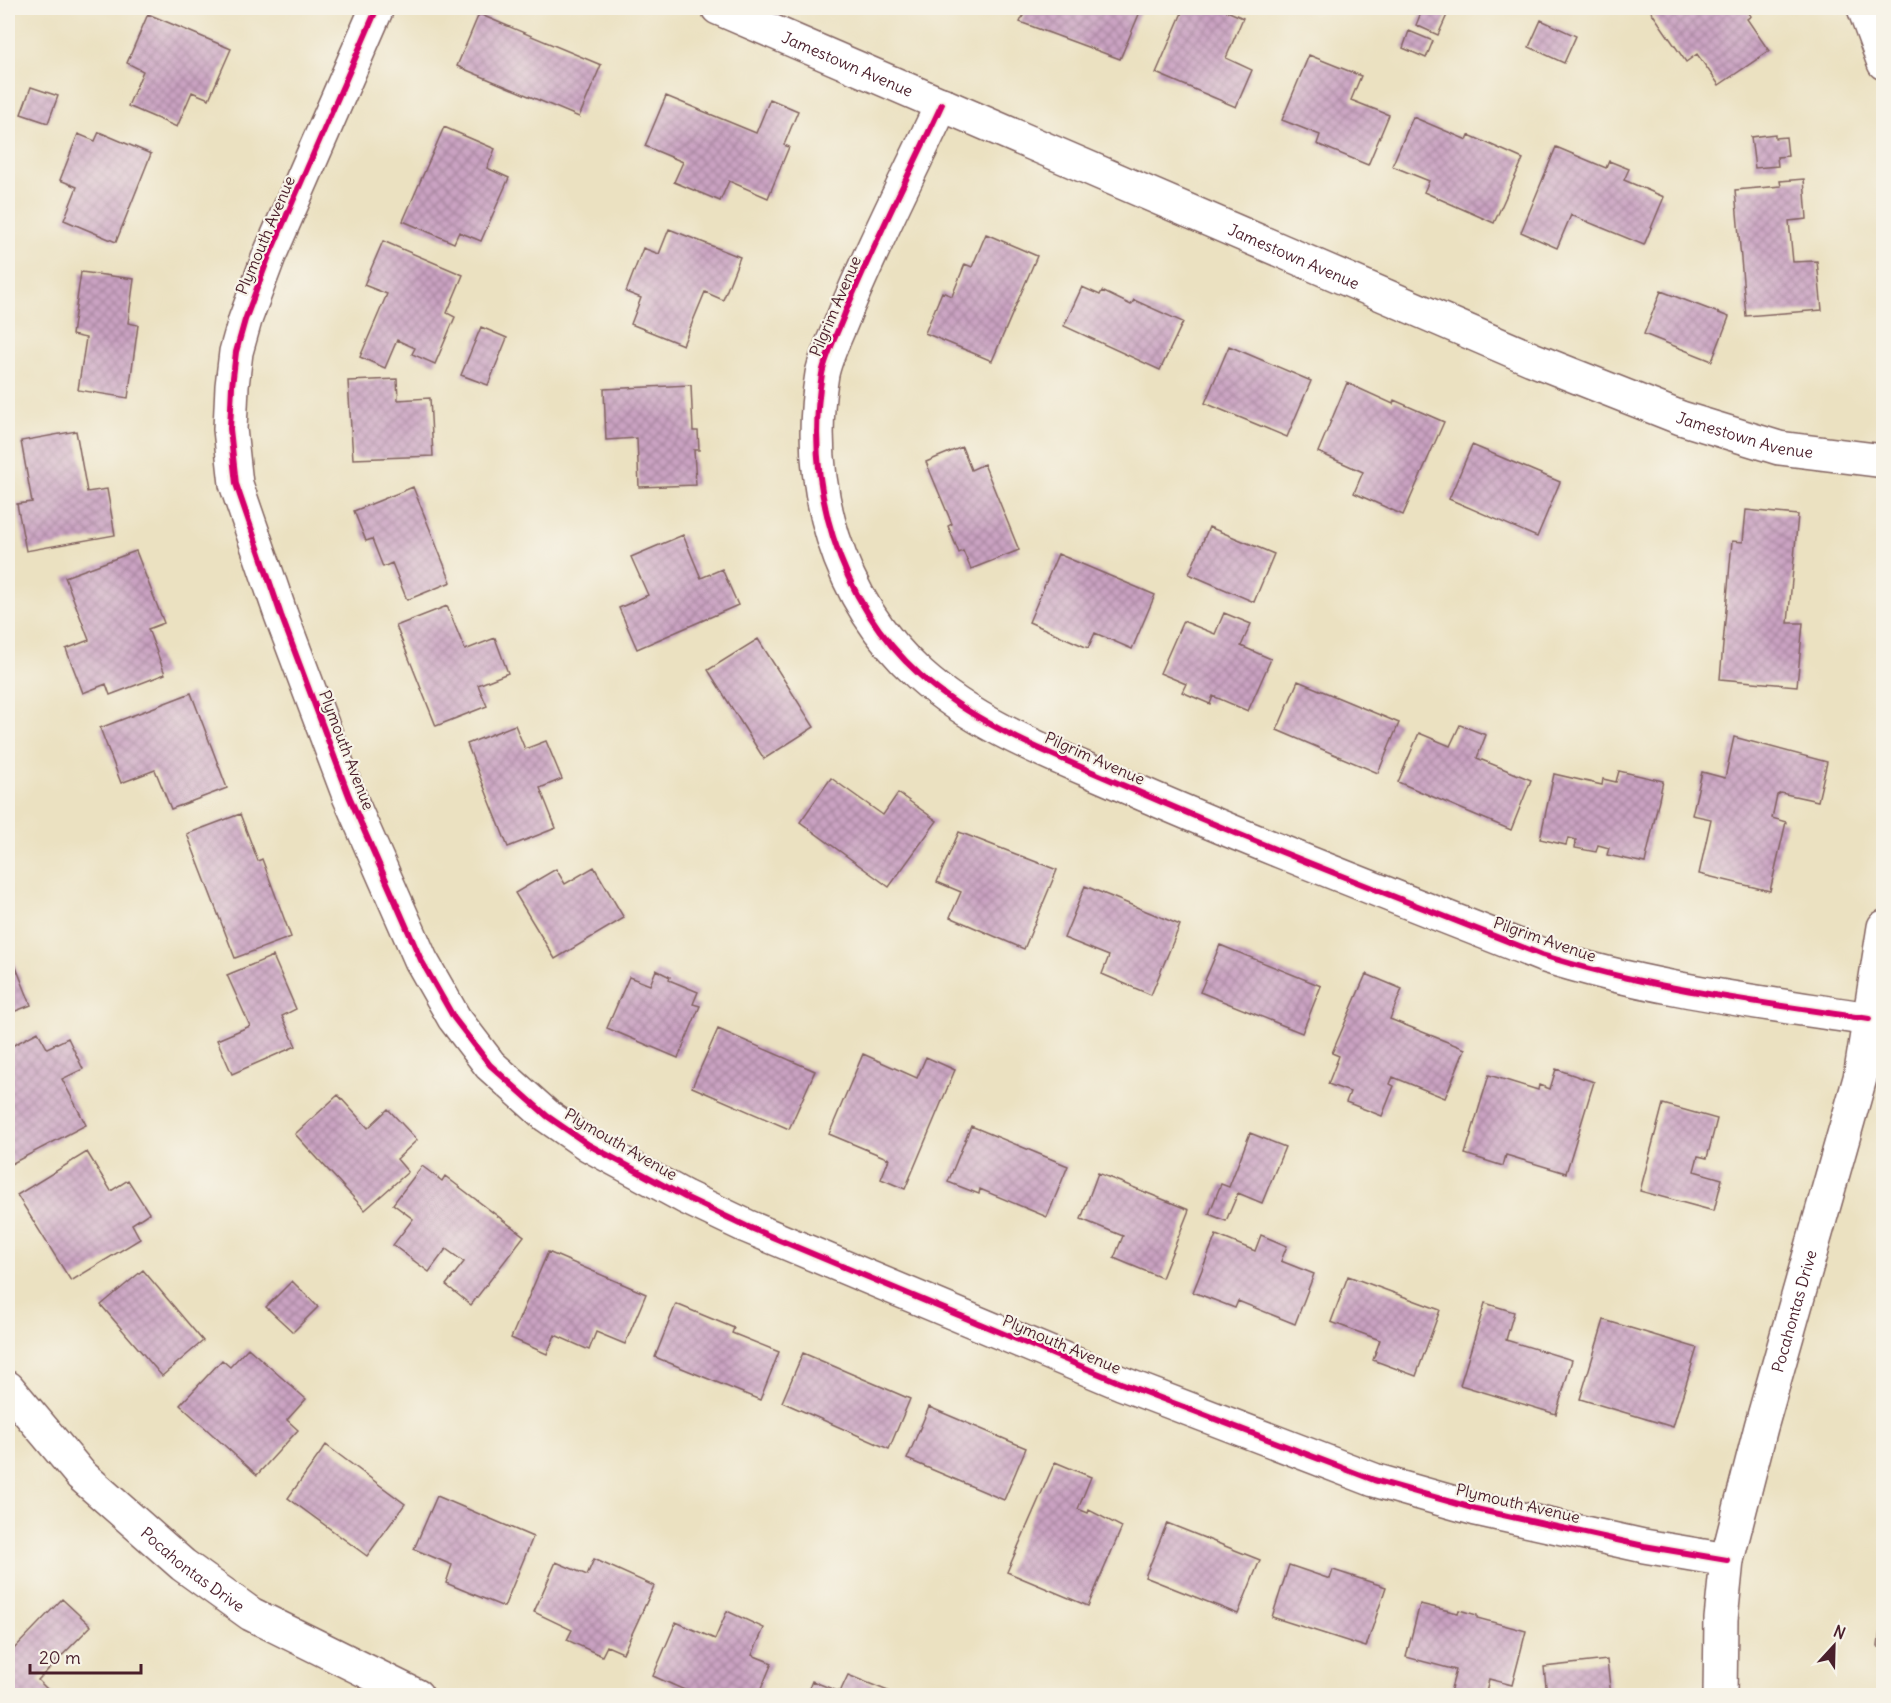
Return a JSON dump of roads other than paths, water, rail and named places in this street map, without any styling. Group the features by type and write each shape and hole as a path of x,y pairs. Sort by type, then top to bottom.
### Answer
{"street":[{"name":"Plymouth Avenue","path":"377,8 269,256 245,320 236,352 231,386 230,429 236,484 281,615 349,796 420,960 454,1018 490,1065 520,1094 555,1122 589,1145 685,1197 746,1226 1121,1383 1385,1483 1487,1512 1644,1546 1727,1560"},
{"name":"Jamestown Avenue","path":"718,8 1532,359 1681,418 1779,448 1884,461"},
{"path":"1864,8 1884,63"},
{"name":"Pilgrim Avenue","path":"942,104 852,295 823,369 818,407 818,465 824,508 836,549 866,610 891,644 920,674 966,711 1002,732 1196,818 1542,955 1591,970 1681,991 1869,1019"},
{"name":"Pocahontas Drive","path":"1720,1695 1721,1619 1727,1560 1761,1427 1860,1078 1884,927"},
{"name":"Pocahontas Drive","path":"8,1388 81,1475 124,1516 183,1564 251,1614 417,1695"}]}
